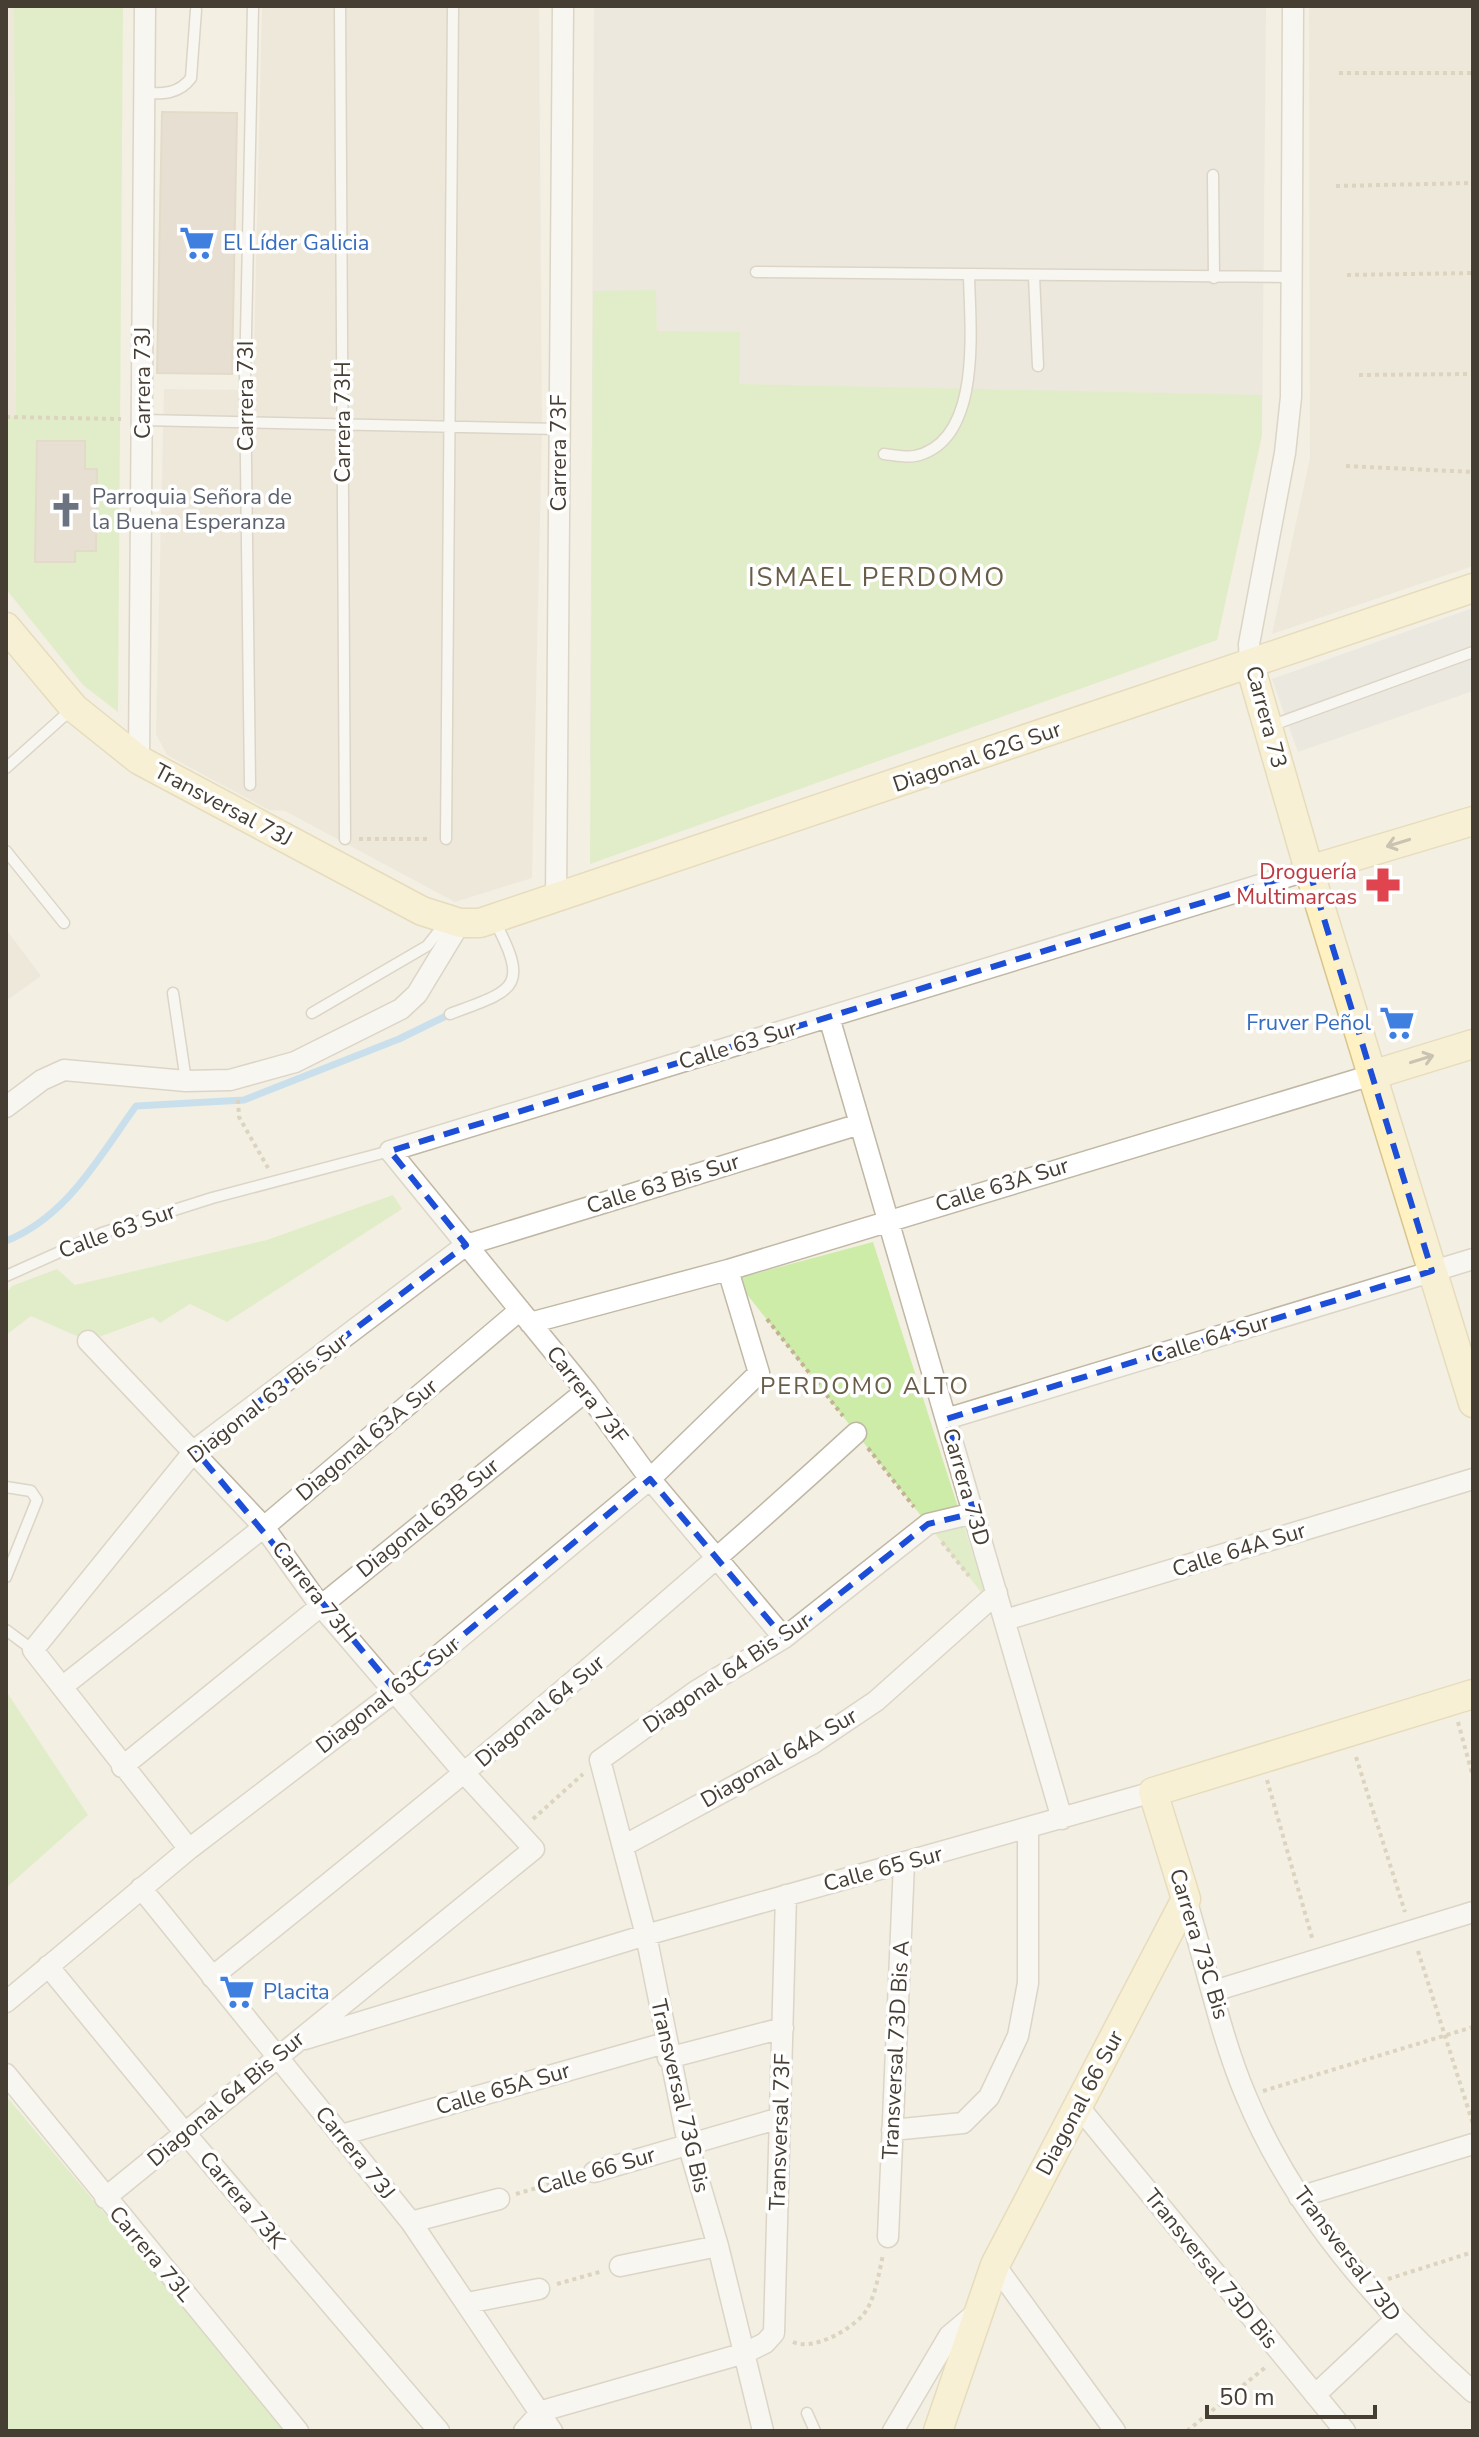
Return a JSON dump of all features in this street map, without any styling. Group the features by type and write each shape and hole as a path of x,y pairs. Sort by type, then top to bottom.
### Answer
{"street":[{"name":"Carrera 73J","path":"139,760 145,6"},
{"name":"Carrera 73F","path":"556,900 563,6"},
{"name":"Carrera 73","path":"1293,6 1293,277 1287,439 1249,644 1250,665 1309,870 1473,1403"},
{"name":"Diagonal 62G Sur","path":"470,921 556,900 1473,588"},
{"name":"Transversal 73J","path":"6,627 74,708 139,760 422,911 470,921"},
{"name":"Calle 63 Sur","path":"390,1151 1473,821"},
{"path":"6,1107 42,1080 64,1070 186,1081 230,1080 295,1062 401,1009 417,994 470,921"},
{"name":"Carrera 73D","path":"829,1017 1062,1819"},
{"name":"Calle 63A Sur","path":"525,1316 728,1270 1473,1044"},
{"name":"Calle 63 Bis Sur","path":"466,1245 860,1124"},
{"name":"Carrera 73F","path":"390,1151 586,1391 650,1479 784,1638"},
{"name":"Diagonal 63 Bis Sur","path":"33,1650 195,1450 466,1245"},
{"name":"Calle 64 Sur","path":"946,1419 1473,1259"},
{"name":"Diagonal 63C Sur","path":"6,2002 189,1849 396,1691 650,1479 759,1373 728,1270"},
{"name":"Diagonal 63A Sur","path":"62,1687 525,1316"},
{"name":"Carrera 73H","path":"88,1341 195,1450 264,1527 319,1604 534,1849"},
{"name":"Diagonal 63B Sur","path":"122,1767 319,1604 586,1391"},
{"name":"Diagonal 64 Sur","path":"212,1977 465,1774 719,1558 856,1433"},
{"name":"Calle 64A Sur","path":"1005,1620 1473,1479"},
{"name":"Diagonal 64 Bis Sur","path":"600,1760 696,1691 784,1638 928,1524 974,1513"},
{"name":"Diagonal 64A Sur","path":"623,1846 812,1744 876,1701 997,1593"},
{"path":"33,1650 189,1849"},
{"name":"Calle 65 Sur","path":"285,2049 646,1935 1062,1819 1462,1697"},
{"name":"Transversal 73G Bis","path":"600,1760 646,1935 688,2144 718,2246 763,2431"},
{"name":"Carrera 73C Bis","path":"1153,1792 1246,2096"},
{"path":"892,2130 963,2123 989,2097 1018,2036 1028,1983 1028,1828"},
{"name":"Diagonal 64 Bis Sur","path":"105,2198 534,1849"},
{"name":"Transversal 73D Bis A","path":"888,2237 904,1863"},
{"name":"Carrera 73J","path":"141,1888 212,1977 285,2049 341,2135 411,2222 542,2411 552,2431"},
{"name":"Transversal 73F","path":"774,2333 786,1895"},
{"name":"Diagonal 66 Sur","path":"938,2431 995,2265 1186,1899"},
{"path":"1214,1991 1473,1912"},
{"name":"Carrera 73K","path":"48,1966 185,2133 439,2431"},
{"name":"Calle 65A Sur","path":"341,2135 667,2050 783,2028"},
{"name":"Carrera 73L","path":"6,2074 298,2431"},
{"name":"Transversal 73D","path":"1246,2096 1299,2197 1396,2319 1473,2392"},
{"name":"Transversal 73D Bis","path":"1078,2106 1345,2431"},
{"name":"Calle 66 Sur","path":"594,2172 780,2118"},
{"path":"1299,2197 1473,2144"},
{"path":"411,2222 499,2199"},
{"path":"620,2266 718,2246"},
{"path":"995,2265 1115,2431"},
{"path":"467,2303 539,2289"},
{"path":"893,2431 949,2336 981,2309"},
{"path":"1315,2395 1396,2319"},
{"path":"524,2431 542,2411 745,2353 765,2343 774,2333"}],"lane":[{"name":"Carrera 73I","path":"250,785 246,420 253,6"},
{"name":"Carrera 73H","path":"340,6 345,839"},
{"path":"446,839 453,6"},
{"path":"145,93 165,95 184,87 191,78 196,10"},
{"path":"1213,175 1214,278"},
{"path":"756,272 1293,277"},
{"path":"884,454 913,457 932,449 949,431 969,386 969,276"},
{"path":"1034,276 1038,366"},
{"path":"143,420 560,429"},
{"path":"1268,726 1473,652"},
{"path":"6,768 53,730 74,708"},
{"path":"6,851 64,923"},
{"path":"312,1013 470,921 512,959 515,975 511,986 500,995 450,1014"},
{"path":"173,993 186,1081"},
{"name":"Calle 63 Sur","path":"6,1276 102,1233 275,1181 390,1151"},
{"path":"6,1487 18,1486 31,1491 37,1500 6,1577"},
{"path":"6,1630 33,1650"},
{"path":"807,2413 815,2431"}],"path":[{"path":"1339,73 1473,73"},
{"path":"1336,186 1473,183"},
{"path":"1347,275 1473,273"},
{"path":"1359,375 1473,374"},
{"path":"6,417 143,420"},
{"path":"1346,466 1473,472"},
{"path":"345,839 446,839"},
{"path":"239,1117 275,1181"},
{"path":"1462,1697 1473,1777"},
{"path":"1261,1758 1318,1959"},
{"path":"519,1831 600,1760"},
{"path":"1246,2096 1473,2027"},
{"name":"Calle 66 Sur","path":"499,2199 594,2172"},
{"path":"774,2333 801,2345 829,2339 864,2315 888,2237"},
{"path":"1368,2286 1473,2252"},
{"path":"539,2289 620,2266"},
{"path":"1187,2431 1281,2354"}],"highlighted area":[{"path":"1309,870 1432,1271 946,1419 974,1513 928,1524 784,1638 650,1479 396,1691 195,1450 466,1245 390,1151"}],"shaded area":[{"path":"6,6 14,6 16,417 6,417"},
{"path":"262,6 539,6 542,429 532,878 455,902 285,811 269,810 167,755 156,734 164,389 253,390"},
{"path":"594,6 1266,6 1262,435 1217,640 590,765"},
{"path":"1309,6 1473,6 1473,566 1272,634 1310,458"},
{"path":"1473,608 1473,691 1298,752 1272,679"},
{"path":"6,929 41,976 6,1001"}],"green space":[{"path":"14,6 123,6 118,712 83,685 6,589 6,417 16,416"},
{"path":"656,290 657,331 740,332 739,384 1262,395 1262,435 1217,640 590,864 593,291"},
{"path":"393,1195 402,1209 227,1322 190,1304 160,1323 153,1317 88,1341 31,1316 6,1335 6,1293 12,1286 57,1269 75,1285 267,1240"},
{"path":"873,1242 988,1601 735,1279"},
{"path":"6,1691 88,1815 6,1888"},
{"path":"6,2096 287,2431 6,2431"}],"building":[{"name":"El Líder Galicia","path":"162,112 237,113 232,374 157,373"},
{"name":"Parroquia Señora de la Buena Esperanza","path":"37,441 85,441 85,469 97,469 96,551 75,551 75,562 35,562"}],"waterway":[{"path":"6,1241 47,1217 64,1201 95,1165 136,1106 244,1100 399,1039 450,1014"}],"place":[{"name":"El Líder Galicia","path":"197,243"},
{"name":"Parroquia Señora de la Buena Esperanza","path":"66,510"},
{"name":"Droguería Multimarcas","path":"1383,885"},
{"name":"Fruver Peñol","path":"1397,1023"},
{"name":"Placita","path":"237,1992"}],"district":[{"name":"ISMAEL PERDOMO","path":"877,577"},
{"name":"PERDOMO ALTO","path":"865,1386"}]}
